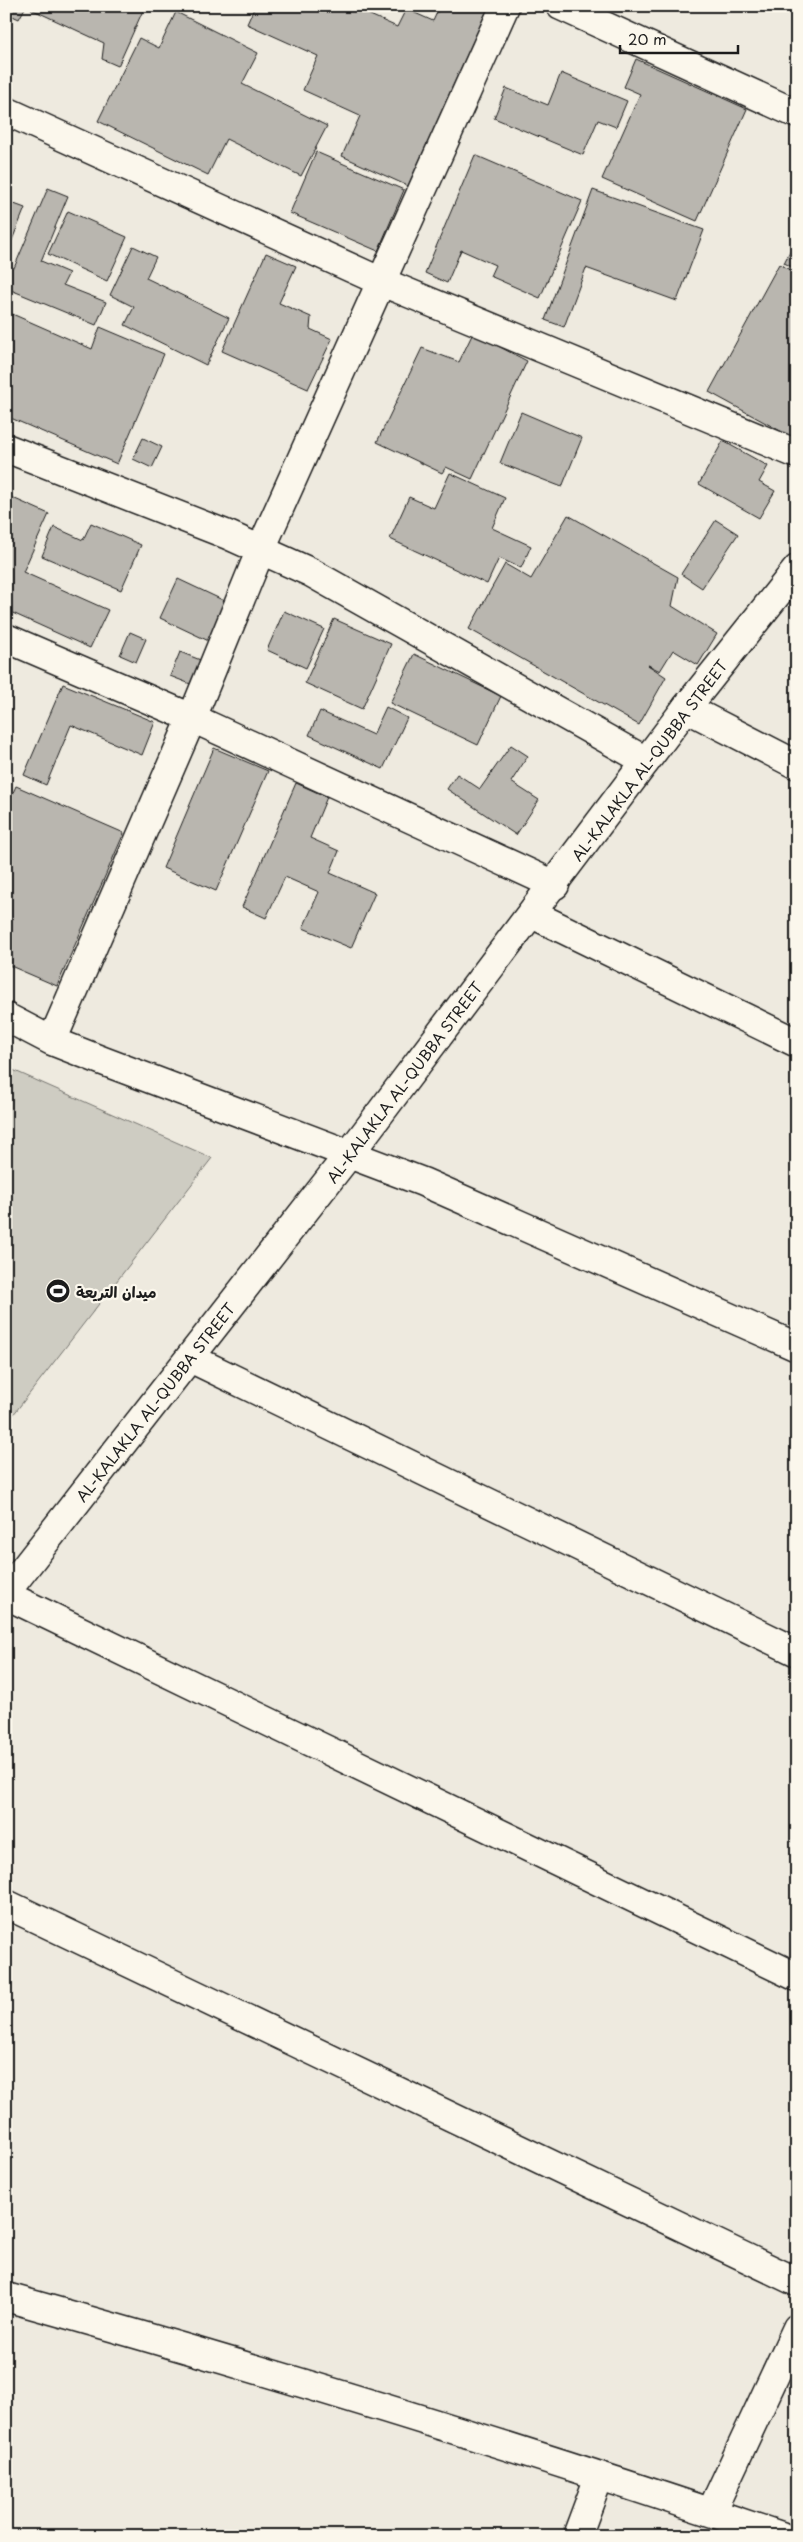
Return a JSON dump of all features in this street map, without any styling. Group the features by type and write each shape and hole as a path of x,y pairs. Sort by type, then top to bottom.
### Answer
{"street":[{"path":"52,1041 192,718 261,549 505,6"},
{"path":"561,6 797,114"},
{"path":"6,111 382,282 797,454"},
{"path":"6,448 261,549 310,572 646,761"},
{"name":"AL-KALAKLA AL-QUBBA STREET","path":"6,1594 350,1153 555,885 686,708 797,569"},
{"path":"6,638 192,718 555,885"},
{"path":"686,708 797,765"},
{"path":"532,914 797,1043"},
{"path":"6,1017 52,1041 424,1182 797,1348"},
{"path":"190,1358 797,1652"},
{"path":"6,1594 797,1977"},
{"path":"6,1904 797,2282"},
{"path":"6,2297 178,2346 599,2476 780,2536"},
{"path":"711,2512 797,2328"},
{"path":"577,2536 599,2476"}],"shaded area":[{"name":"ميدان التريعة","path":"6,1067 212,1158 6,1424"}],"building":[{"path":"6,6 26,6 19,19 6,13"},
{"path":"32,6 145,6 118,66 102,59 104,43 31,9"},
{"path":"255,6 350,6 397,27 406,9 433,21 440,6 489,6 408,186 342,156 360,116 303,90 318,56 247,24"},
{"path":"176,12 258,53 242,84 327,126 301,176 226,139 208,175 98,121 139,38 159,48"},
{"path":"636,59 747,109 697,221 602,179 640,94 624,87"},
{"path":"561,73 627,101 616,127 598,120 583,155 494,118 506,88 548,105"},
{"path":"316,152 404,190 378,251 290,213"},
{"path":"475,155 582,201 540,298 490,276 495,265 461,250 447,283 425,273"},
{"path":"48,188 68,196 41,261 69,273 63,285 106,302 96,325 6,288 6,264 14,268"},
{"path":"593,190 704,230 677,301 586,268 564,327 545,320"},
{"path":"6,201 25,208 8,250 6,249"},
{"path":"68,211 127,237 107,281 48,254"},
{"path":"797,237 797,269 784,263"},
{"path":"133,246 156,257 146,278 229,318 206,365 125,325 134,307 110,295"},
{"path":"266,253 296,266 279,303 311,317 310,329 332,339 308,389 222,351"},
{"path":"779,264 797,273 797,440 709,392"},
{"path":"10,313 92,349 100,327 164,354 117,464 6,416 6,321"},
{"path":"473,333 527,361 472,479 446,467 442,473 377,442 422,348 459,362"},
{"path":"521,412 582,438 562,487 500,463"},
{"path":"143,438 162,447 152,468 133,459"},
{"path":"723,441 768,466 759,482 775,491 759,518 699,484"},
{"path":"450,473 505,498 492,528 531,546 521,568 499,558 487,584 390,539 409,497 434,508"},
{"path":"6,495 49,514 23,572 108,610 90,648 6,610"},
{"path":"568,515 678,577 672,606 717,634 698,665 673,650 660,671 648,665 666,677 639,725 469,629 505,564 531,579"},
{"path":"716,520 738,534 702,588 681,574"},
{"path":"91,523 141,545 121,590 42,556 54,527 83,540"},
{"path":"178,579 231,604 213,643 160,618"},
{"path":"284,611 324,629 306,668 267,650"},
{"path":"334,619 391,644 362,709 305,683"},
{"path":"130,632 146,639 136,662 120,655"},
{"path":"180,652 203,661 193,685 170,676"},
{"path":"414,654 501,696 478,745 390,703"},
{"path":"63,684 155,722 142,755 71,725 46,785 24,775"},
{"path":"386,707 407,718 383,769 309,735 320,711 373,735"},
{"path":"511,745 528,756 511,782 539,800 516,835 447,789 457,774 480,789"},
{"path":"214,748 268,771 216,891 163,868"},
{"path":"296,783 327,797 310,838 339,851 330,873 375,893 351,948 303,928 319,892 285,877 266,918 242,907"},
{"path":"16,786 124,833 57,986 6,964 6,808"}],"place":[{"name":"ميدان التريعة","path":"58,1291"}]}
